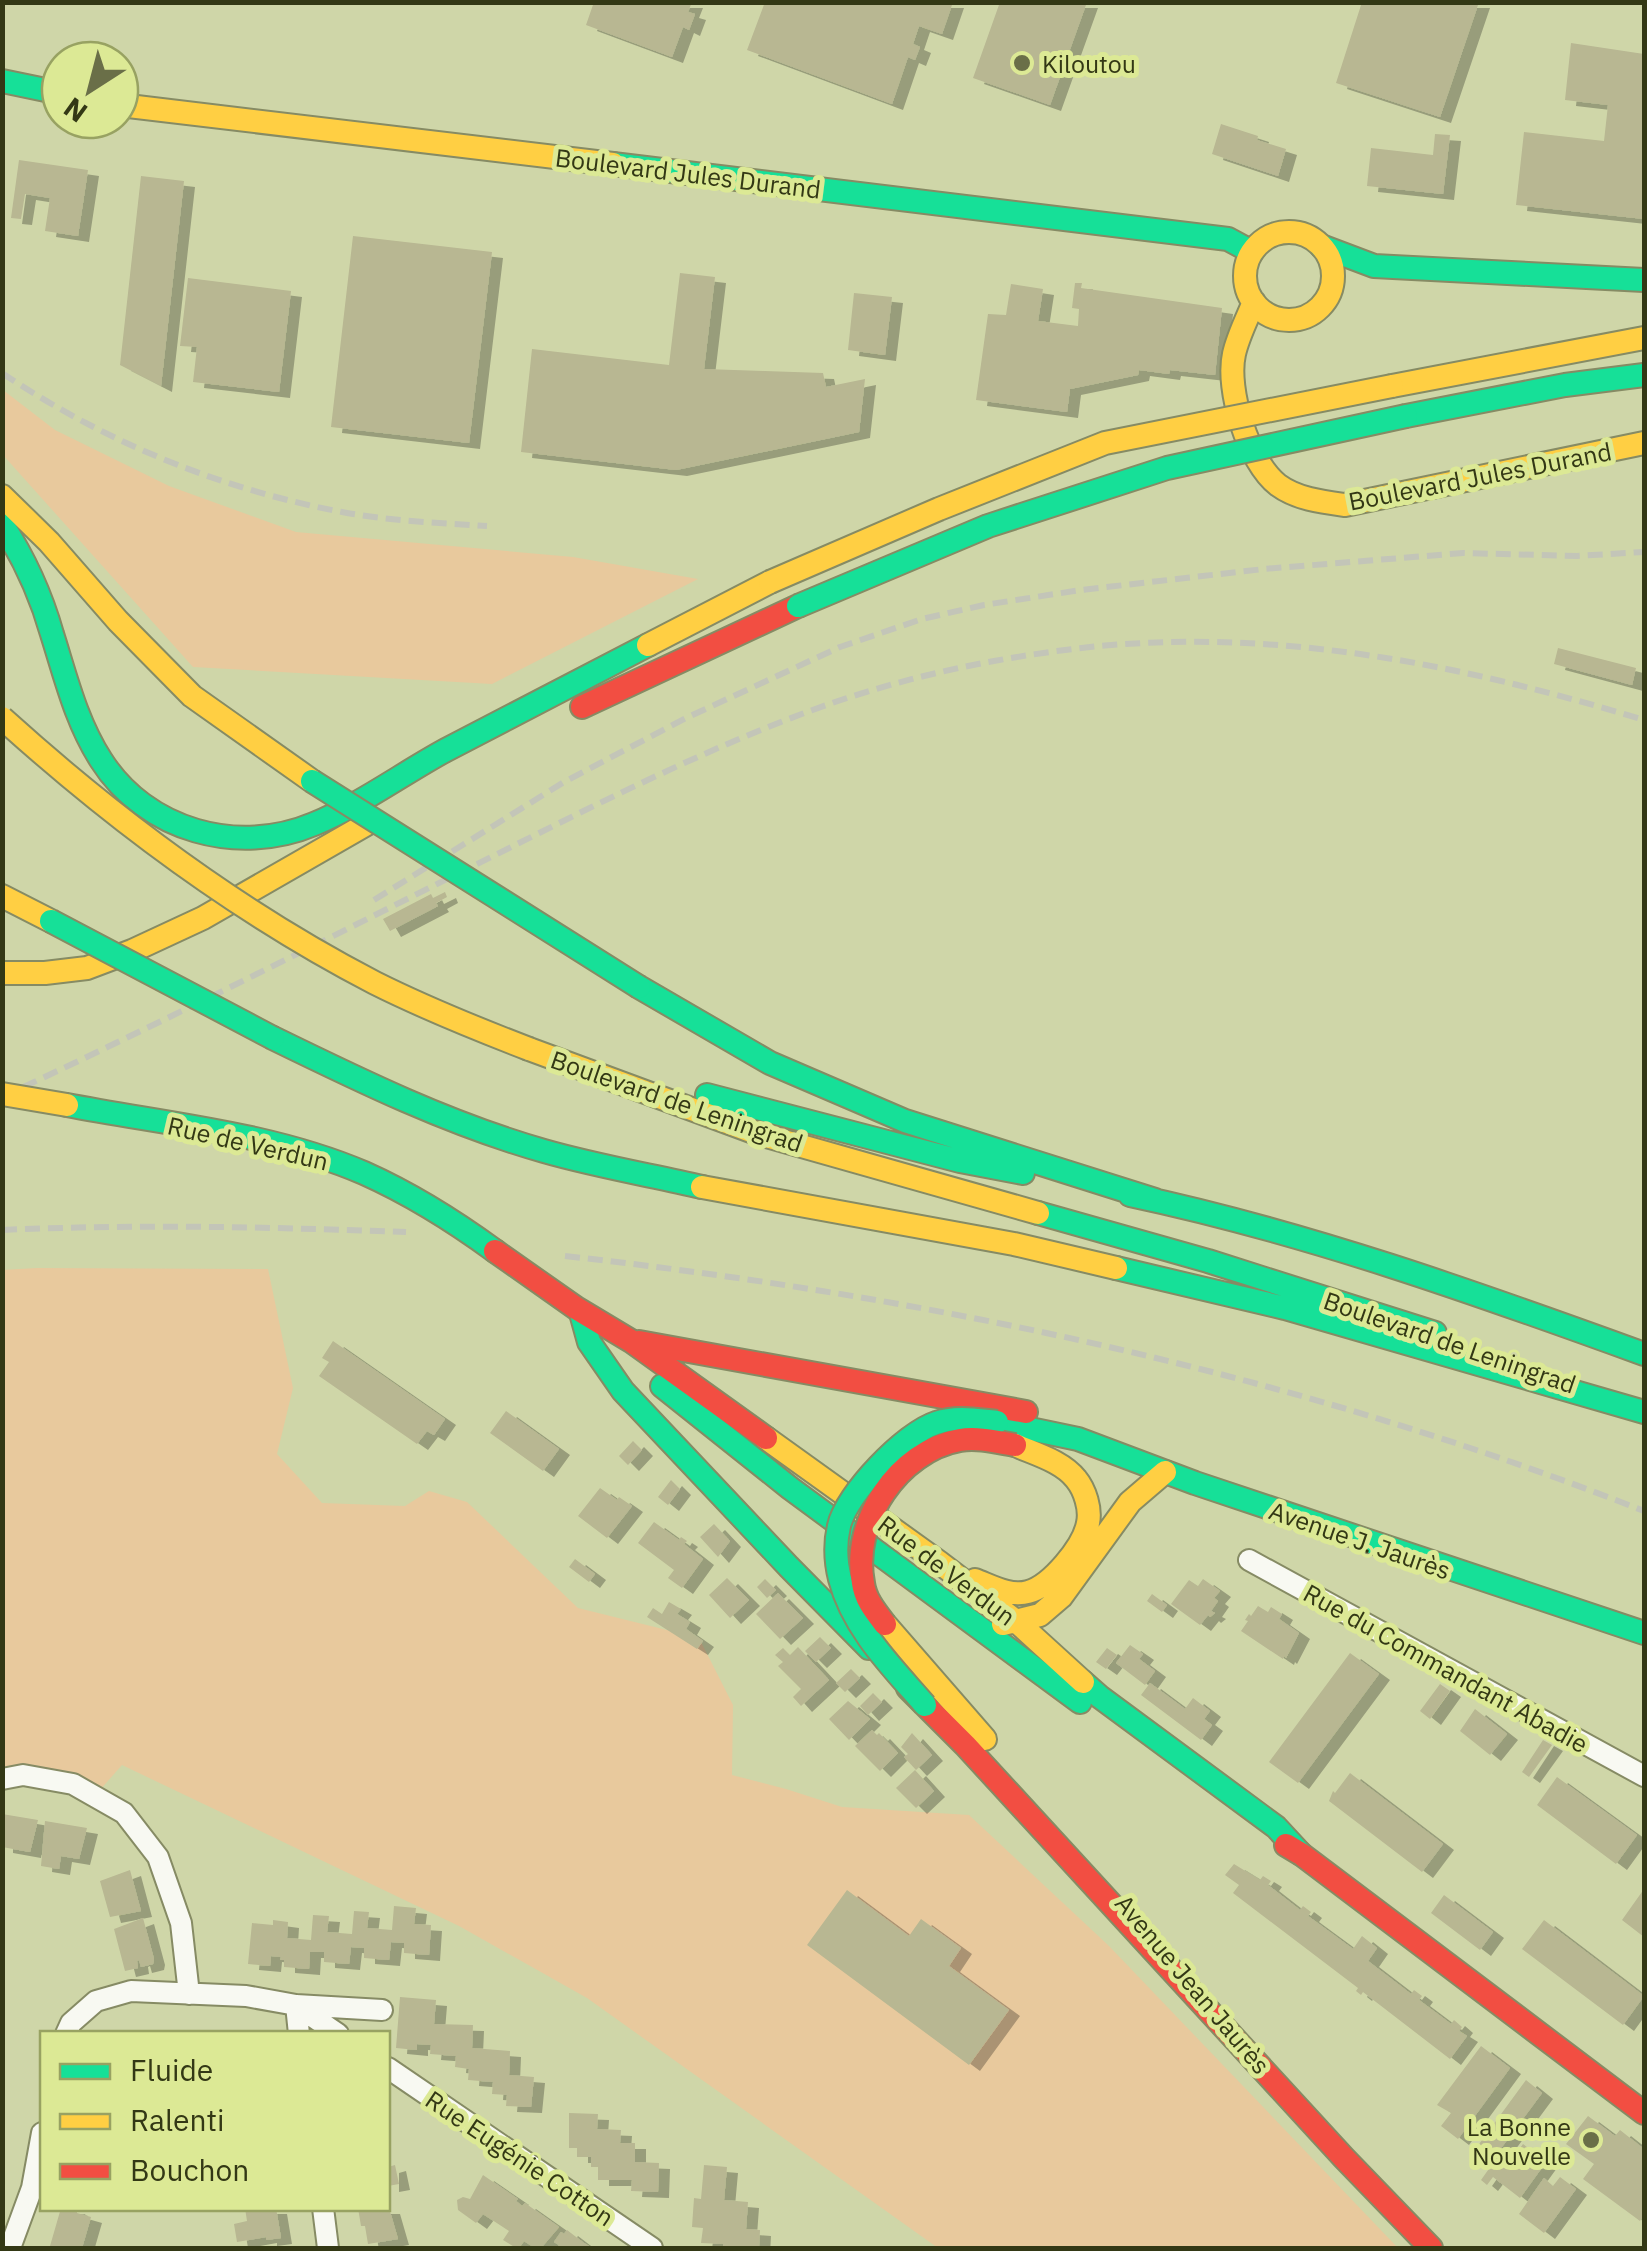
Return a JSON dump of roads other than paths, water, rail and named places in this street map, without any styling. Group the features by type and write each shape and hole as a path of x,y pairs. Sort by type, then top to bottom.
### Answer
{"main road":[{"path":"2,82 40,89"},
{"name":"Boulevard Jules Durand","path":"140,107 1161,230 1228,239 1252,252"},
{"path":"1322,246 1333,272 1327,299 1318,310 1291,320 1264,312 1254,302 1246,278 1247,265 1252,252 1268,237 1279,233 1302,234 1374,266 1644,280"},
{"name":"Boulevard Jules Durand","path":"1254,302 1233,358 1238,406 1252,454 1268,477 1300,498 1345,505 1644,443"},
{"path":"2,524 38,589 78,715 120,785 164,818 208,834 274,835 334,817 414,766 770,582 1106,443 1644,338"},
{"path":"569,713 798,606 988,526 1167,468 1565,384 1644,376"},
{"path":"2,496 192,696 312,781 639,987 770,1063 905,1121 1156,1200"},
{"path":"2,718 109,812 239,904 378,984 437,1013 528,1048"},
{"path":"467,765 534,729"},
{"path":"2,973 86,968 132,951 203,918 388,812"},
{"path":"2,896 380,1090 544,1151 713,1190 1014,1244 1266,1304 1644,1411"},
{"name":"Boulevard de Leningrad","path":"528,1048 960,1160 1156,1200 1274,1231 1531,1312 1644,1354"},
{"name":"Boulevard de Leningrad","path":"528,1048 759,1134 1208,1261 1481,1348 1644,1411"},
{"name":"Rue de Verdun","path":"2,1094 262,1142 330,1160 444,1215 578,1311 604,1339 738,1448 957,1612 1268,1835 1302,1854 1644,2113"},
{"path":"578,1311 589,1342 624,1391 925,1705"},
{"name":"Rue de Verdun","path":"578,1311 631,1340 940,1563 1016,1621 1100,1697 1276,1827 1302,1854"},
{"path":"631,1340 1049,1417 1078,1439"},
{"path":"925,1705 864,1633 852,1612 836,1552 840,1523 857,1494 904,1441 938,1422 998,1422 1078,1439"},
{"name":"Avenue Jean Jaurès","path":"1015,1444 963,1439 903,1468 866,1528 861,1566 866,1596 885,1624 1278,2084"},
{"path":"1015,1444 1078,1439"},
{"name":"Avenue J. Jaurès","path":"1078,1439 1417,1560 1644,1633"},
{"path":"940,1563 978,1582 1013,1593 1030,1592 1050,1580 1072,1556 1088,1523 1086,1496 1072,1473 1015,1444"},
{"path":"957,1612 1000,1625 1040,1614 1061,1597 1130,1502 1165,1472"},
{"path":"1061,1597 1057,1612 1061,1644 1100,1697"},
{"name":"Avenue Jean Jaurès","path":"925,1705 1278,2084"},
{"path":"1278,2084 1432,2248"}],"street":[{"name":"Rue du Commandant Abadie","path":"1249,1560 1644,1776"},
{"path":"2,1779 23,1775 73,1784 124,1813 158,1857 181,1923 190,1994"},
{"path":"67,2031 96,2001 131,1991 246,1996 296,2005 382,2010"},
{"path":"296,2005 300,2031"},
{"path":"296,2005 334,2031"},
{"name":"Rue Eugénie Cotton","path":"390,2069 652,2248"},
{"path":"10,2248 32,2188 40,2144"},
{"path":"322,2211 328,2248"}],"railway":[{"path":"2,373 81,421 123,441 252,490 360,515 487,526"},
{"path":"374,900 564,782 686,718 840,647 922,619 1081,590 1264,569 1463,553 1577,556 1644,552"},
{"path":"2,1097 695,758 835,702 933,674 1033,654 1100,646 1239,643 1376,656 1443,668 1644,720"},
{"path":"2,1230 204,1227 406,1232"},
{"path":"565,1256 841,1294 1113,1348 1248,1381 1381,1420 1644,1511"}],"place":[{"name":"Kiloutou","path":"1022,63"},
{"name":"La Bonne Nouvelle","path":"1591,2140"}]}
